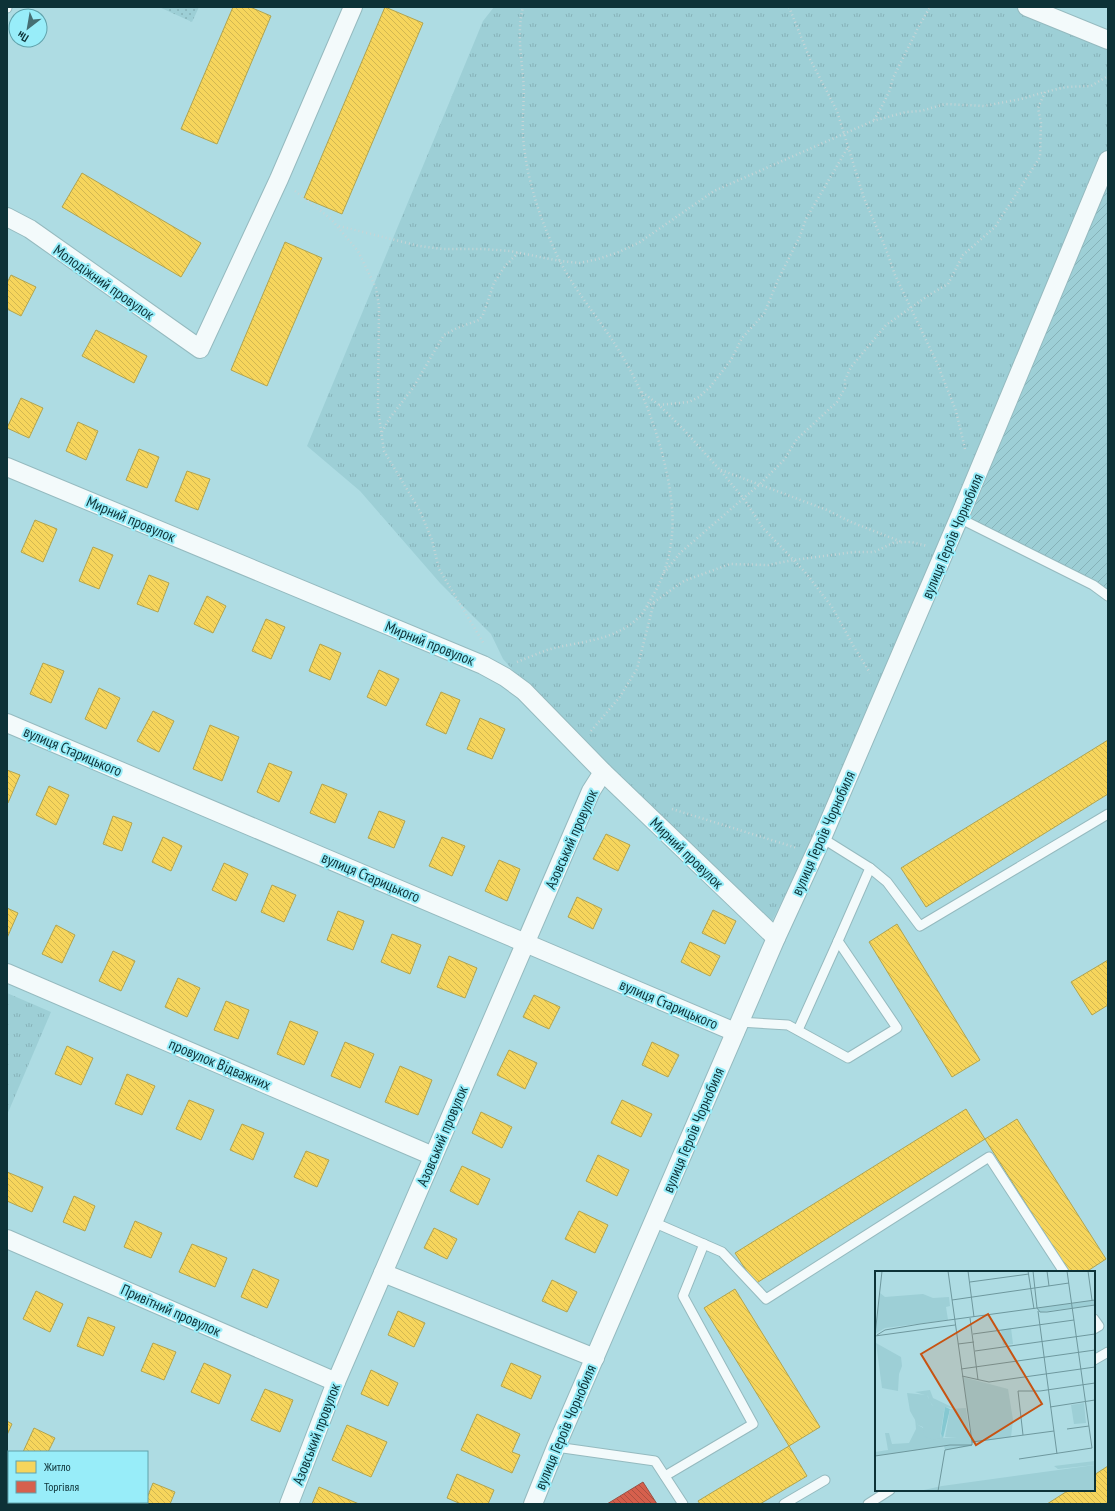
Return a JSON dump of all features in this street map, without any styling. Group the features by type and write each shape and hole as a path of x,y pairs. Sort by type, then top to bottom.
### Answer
{"street":[{"path":"279,179 353,7"},
{"path":"1027,7 1108,40"},
{"name":"вулиця Героїв Чорнобиля","path":"533,1504 556,1447 737,1027 818,846 960,518 1108,160"},
{"name":"Молодіжний провулок","path":"7,217 30,229 200,349 279,179"},
{"name":"Мирний провулок","path":"7,467 494,670 524,691 603,772 776,938"},
{"name":"вулиця Старицького","path":"7,723 525,943 737,1027"},
{"name":"Азовський провулок","path":"289,1504 336,1382 383,1272 591,792 603,772"},
{"name":"провулок Відважних","path":"7,973 433,1156"},
{"name":"Привітний провулок","path":"7,1239 336,1382"},
{"path":"383,1272 595,1358"}],"lane":[{"path":"960,518 1093,585 1108,596"},
{"path":"818,846 870,868 888,882 920,926 1108,814"},
{"path":"798,1030 870,868"},
{"path":"737,1027 788,1025 848,1058 897,1028 838,941"},
{"path":"653,1222 722,1252 766,1299 989,1157 1063,1271"},
{"path":"665,1476 753,1424 683,1296 704,1244"},
{"path":"1095,1320 1099,1326 1095,1328"},
{"path":"1095,1360 1107,1355"},
{"path":"556,1447 655,1461 683,1504"},
{"path":"784,1504 824,1480"},
{"path":"868,1504 888,1491"}],"path":[{"path":"523,7 520,27 520,51 523,79 523,134 525,155 535,201 560,261 576,289 602,324 624,359 641,391 667,476 672,508 672,535 664,574"},
{"path":"789,7 810,59 837,111 864,198 886,249 895,275 937,363 956,411 974,484"},
{"path":"873,121 882,106 890,90 893,78 930,7"},
{"path":"338,226 425,247 518,252 560,261 580,263 619,252 640,242 714,191 873,121 906,112 921,111 945,104 984,106 1066,88 1091,86 1108,76"},
{"path":"279,179 332,219 358,251 376,288 378,306 378,409 384,451 420,511 432,540 439,569 481,638 494,670 546,651 601,639 618,632 639,617 655,593 664,574 680,553 760,484 784,460 797,439 837,402 845,388 845,380 851,367 886,324 928,295 948,284 963,255 996,227 1040,157 1041,123 1038,108 1045,92"},
{"path":"659,405 689,402 699,397 710,387 731,360 742,338 764,314 778,280 800,236 806,219 848,146"},
{"path":"382,432 413,388 444,335 457,328 479,320 483,315 494,283 505,266 518,252"},
{"path":"641,391 659,405 720,470 744,499 763,528 794,560 832,608 883,697"},
{"path":"720,470 827,510 851,522 902,542"},
{"path":"645,609 684,581 730,564 768,565 854,552 874,552 893,543 902,542 911,542 945,552"},
{"path":"583,752 590,732 619,698 637,669 654,602"},
{"path":"671,809 818,846"}],"green space":[{"path":"159,7 199,7 192,22"},
{"path":"494,7 1036,7 1108,39 1108,150 941,546 803,860 770,925 541,702 503,659 491,634 440,583 360,491 307,446 483,21"},
{"path":"1108,160 1108,593 959,518"},
{"path":"7,993 51,1012 7,1115"}],"building: Житло":[{"path":"233,7 250,7 271,16 217,144 181,129"},
{"path":"385,7 423,23 342,214 304,198"},
{"path":"82,173 201,243 181,277 62,207"},
{"path":"285,242 322,258 267,386 231,370"},
{"path":"11,275 36,287 21,316 7,309 7,283"},
{"path":"96,330 147,356 134,383 82,356"},
{"path":"21,398 43,408 29,438 7,428"},
{"path":"78,422 98,431 86,460 66,451"},
{"path":"139,449 159,457 147,488 126,480"},
{"path":"187,471 210,479 198,510 175,501"},
{"path":"35,520 57,529 43,562 21,552"},
{"path":"93,547 113,555 99,589 79,581"},
{"path":"149,575 169,583 158,612 137,604"},
{"path":"207,596 226,606 213,633 194,624"},
{"path":"266,619 285,627 271,659 252,651"},
{"path":"320,644 341,653 330,680 309,671"},
{"path":"43,663 64,671 51,703 30,694"},
{"path":"379,670 399,679 386,706 367,697"},
{"path":"99,688 120,698 106,729 85,719"},
{"path":"441,692 460,700 446,734 426,725"},
{"path":"153,711 174,721 159,752 137,741"},
{"path":"480,718 505,729 492,759 467,749"},
{"path":"210,725 239,737 222,781 193,769"},
{"path":"1108,740 1108,794 926,907 901,868"},
{"path":"269,763 292,772 279,802 257,792"},
{"path":"7,770 20,775 8,803 7,803"},
{"path":"322,784 347,794 335,823 310,813"},
{"path":"49,786 69,795 56,825 36,815"},
{"path":"379,811 405,821 394,848 368,838"},
{"path":"113,816 132,823 122,851 103,844"},
{"path":"606,834 630,845 618,871 593,859"},
{"path":"163,837 182,846 171,871 152,862"},
{"path":"442,837 465,846 452,876 429,866"},
{"path":"499,860 520,869 507,901 485,891"},
{"path":"224,863 248,874 236,901 212,890"},
{"path":"272,885 296,895 284,922 261,912"},
{"path":"577,897 602,909 593,929 568,917"},
{"path":"7,908 18,913 7,938"},
{"path":"713,910 736,921 725,944 702,933"},
{"path":"338,911 364,921 353,950 327,940"},
{"path":"897,924 980,1060 952,1077 869,942"},
{"path":"56,925 75,935 62,963 42,954"},
{"path":"392,934 421,945 410,974 381,962"},
{"path":"690,942 720,956 710,976 681,962"},
{"path":"113,951 135,961 121,991 99,981"},
{"path":"449,956 477,968 465,998 437,987"},
{"path":"1108,960 1108,1005 1092,1015 1071,982"},
{"path":"178,978 200,988 187,1017 165,1007"},
{"path":"534,995 560,1007 549,1029 523,1017"},
{"path":"226,1001 249,1010 238,1039 214,1030"},
{"path":"290,1021 318,1032 304,1065 277,1054"},
{"path":"345,1042 374,1054 360,1088 331,1076"},
{"path":"652,1042 679,1055 668,1077 642,1065"},
{"path":"67,1046 93,1058 81,1085 55,1074"},
{"path":"509,1050 537,1063 525,1089 497,1075"},
{"path":"400,1066 432,1080 418,1115 385,1102"},
{"path":"127,1074 155,1086 142,1115 115,1104"},
{"path":"189,1100 214,1110 201,1140 176,1129"},
{"path":"622,1100 652,1114 641,1137 611,1123"},
{"path":"966,1109 985,1139 755,1284 735,1253"},
{"path":"481,1112 512,1127 502,1148 472,1133"},
{"path":"1017,1119 1106,1259 1088,1271 1068,1271 985,1139"},
{"path":"242,1124 264,1133 253,1160 230,1150"},
{"path":"306,1151 329,1160 317,1187 294,1177"},
{"path":"598,1155 629,1170 617,1196 586,1181"},
{"path":"462,1166 490,1179 478,1205 450,1191"},
{"path":"7,1172 43,1187 32,1212 7,1201"},
{"path":"74,1196 95,1206 85,1231 63,1222"},
{"path":"579,1211 608,1225 595,1253 565,1239"},
{"path":"135,1221 162,1233 151,1258 124,1247"},
{"path":"434,1228 457,1239 447,1259 424,1248"},
{"path":"192,1244 227,1258 215,1287 179,1272"},
{"path":"253,1269 279,1280 267,1308 241,1297"},
{"path":"552,1280 577,1292 567,1312 542,1301"},
{"path":"735,1289 820,1427 789,1446 704,1308"},
{"path":"36,1291 63,1304 50,1332 23,1319"},
{"path":"398,1311 425,1323 414,1347 388,1335"},
{"path":"88,1317 115,1327 103,1356 77,1346"},
{"path":"153,1343 176,1352 164,1380 141,1371"},
{"path":"204,1363 231,1375 219,1404 191,1392"},
{"path":"511,1363 541,1376 531,1399 501,1386"},
{"path":"371,1370 398,1383 388,1406 361,1394"},
{"path":"265,1389 293,1400 280,1432 251,1420"},
{"path":"477,1414 520,1434 512,1452 520,1455 512,1473 461,1450"},
{"path":"7,1421 12,1424 7,1435"},
{"path":"347,1425 387,1442 371,1477 332,1460"},
{"path":"34,1428 55,1438 48,1451 23,1451"},
{"path":"789,1446 807,1476 760,1504 700,1504 698,1501"},
{"path":"1108,1466 1108,1504 1047,1504 1067,1491 1095,1491 1095,1474"},
{"path":"457,1474 494,1490 488,1504 461,1504 447,1498"},
{"path":"153,1483 175,1492 170,1504 144,1504 148,1503 148,1496"},
{"path":"319,1487 359,1504 312,1504"}],"building: Торгівля":[{"path":"643,1482 657,1504 607,1504"}]}
